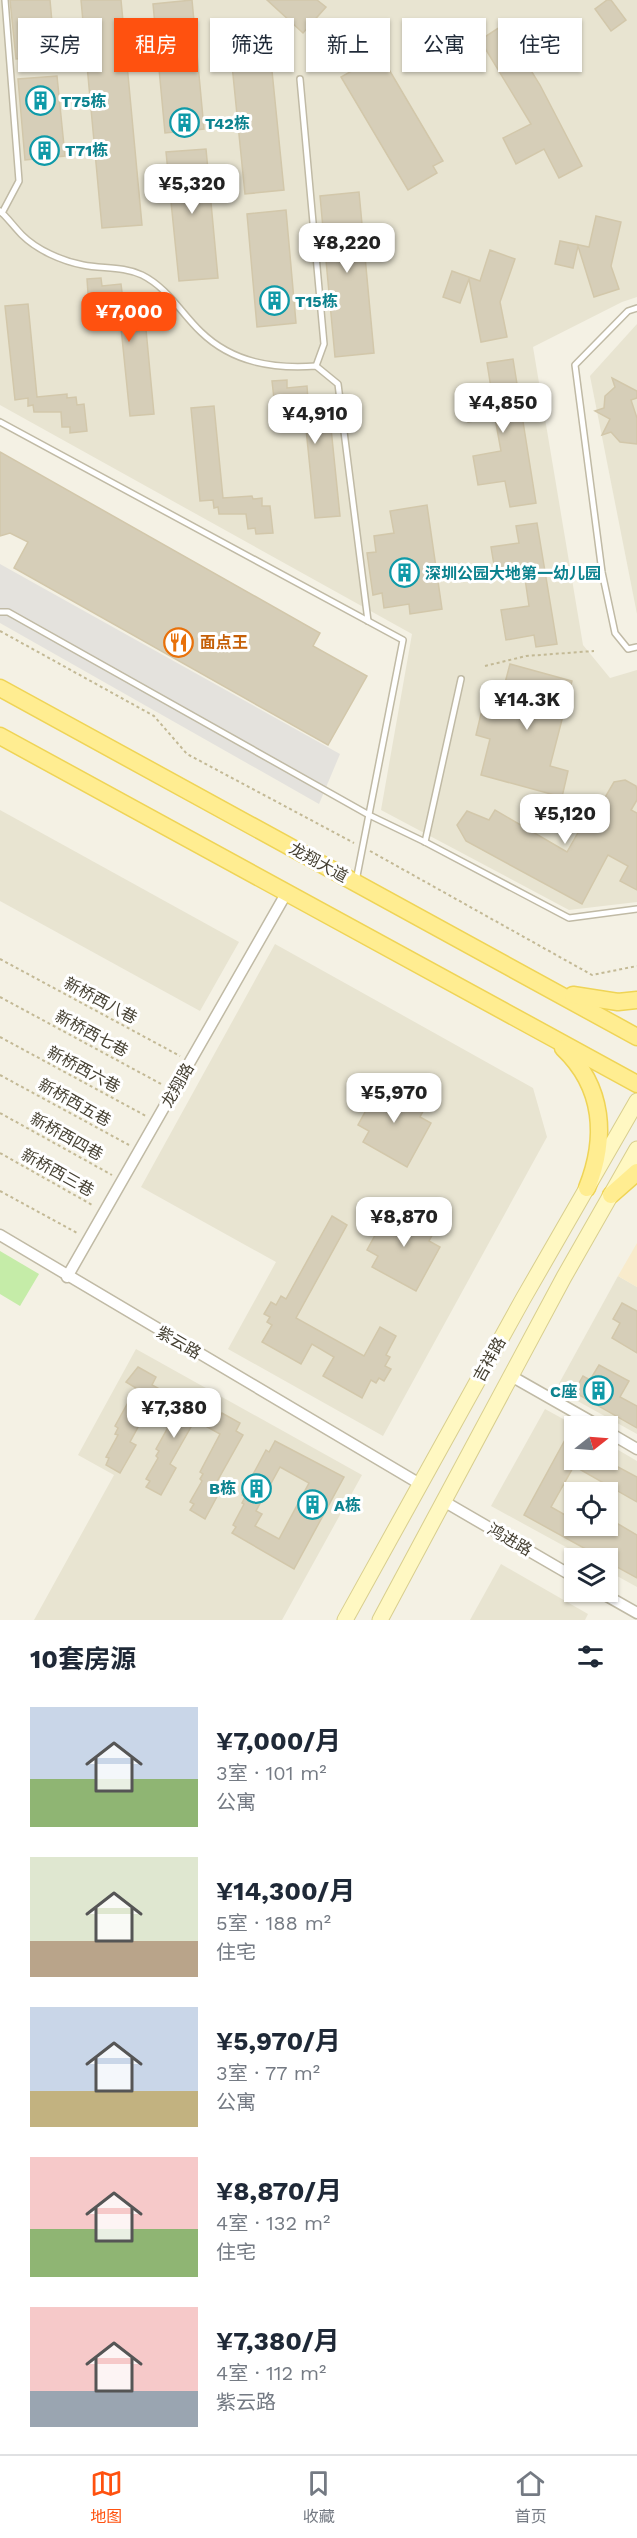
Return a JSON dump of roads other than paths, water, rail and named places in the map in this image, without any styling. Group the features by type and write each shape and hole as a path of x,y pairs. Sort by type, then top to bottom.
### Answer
{"main road":[{"name":"龙翔大道","path":"0,688 637,1037"},
{"path":"0,736 637,1084"},
{"path":"551,990 590,999 618,1002 637,1000"},
{"path":"531,1025 549,1036 579,1066 590,1085 597,1105 600,1126 599,1147 595,1168 587,1188"},
{"name":"吉祥路","path":"345,1620 637,1101"},
{"name":"吉祥路","path":"380,1620 511,1376 637,1149"},
{"path":"611,1195 637,1172"}],"street":[{"name":"龙翔路","path":"68,1277 287,892"},
{"name":"紫云路","path":"0,1235 420,1484"},
{"path":"511,1376 581,1416"},
{"path":"618,1438 637,1449"},
{"name":"鸿进路","path":"445,1502 564,1571"},
{"path":"618,1602 637,1613"}],"lane":[{"path":"5,0 19,181 1,212 24,237 51,255 82,265 114,268 141,274 163,289 201,333 226,351 255,363 275,367 316,366 338,384 368,621"},
{"path":"300,79 324,344 316,366"},
{"path":"637,308 628,311 575,365 602,572 615,633 628,650 637,647"},
{"path":"0,422 403,640 355,882"},
{"path":"0,612 8,612 369,815 569,918 637,909"},
{"path":"425,842 461,679"}],"place":[{"name":"T75栋","path":"40,101"},
{"name":"T42栋","path":"184,123"},
{"name":"T71栋","path":"44,150"},
{"name":"T15栋","path":"274,301"},
{"name":"深圳公园大地第一幼儿园","path":"404,573"},
{"name":"面点王","path":"179,642"},
{"name":"C座","path":"598,1391"},
{"name":"B栋","path":"257,1488"},
{"name":"A栋","path":"313,1505"}]}
